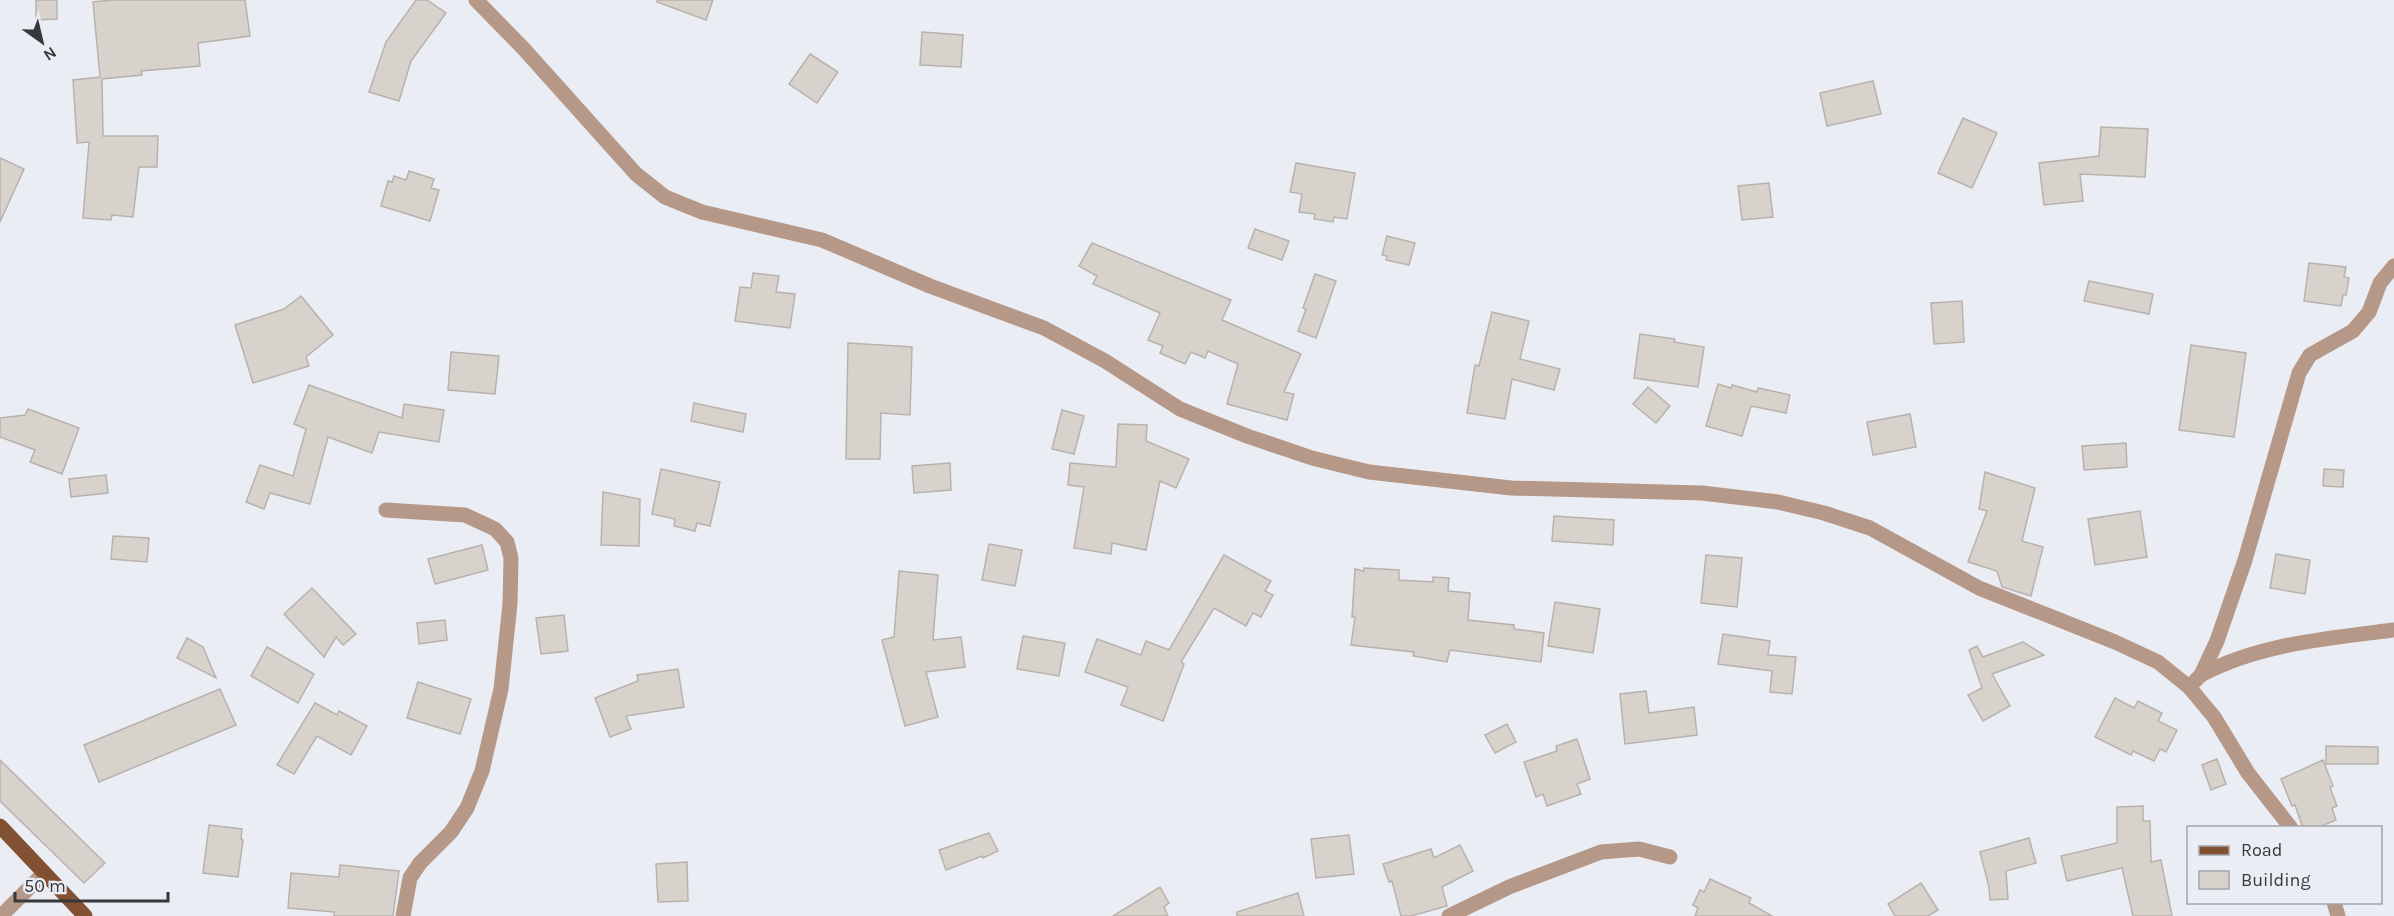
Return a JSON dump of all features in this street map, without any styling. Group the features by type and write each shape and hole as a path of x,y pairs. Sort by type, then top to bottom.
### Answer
{"main road":[{"path":"0,826 85,916"}],"street":[{"path":"476,0 523,48 636,174 665,197 702,212 822,240 930,286 1044,328 1105,361 1180,409 1247,436 1312,458 1369,472 1511,488 1702,492 1778,502 1824,513 1870,528 1979,588 2115,642 2158,662 2189,687 2214,717 2248,773 2289,826"},
{"path":"2201,675 2217,641 2245,560 2299,373 2310,355 2353,331 2369,312 2380,283 2394,266"},
{"path":"386,510 465,515 495,529 507,542 511,558 510,604 501,688 482,771 467,808 452,832 420,863 410,878 403,916"},
{"path":"2189,687 2201,675 2214,668 2283,647 2394,630"},
{"path":"1449,916 1509,887 1601,852 1639,849 1670,857"},
{"path":"2,916 44,873"}],"building":[{"path":"36,0 57,0 57,19 36,20"},
{"path":"245,0 250,36 198,43 200,66 141,71 142,75 102,79 103,136 158,136 157,167 139,167 133,217 112,215 111,220 83,218 89,142 77,143 73,80 100,77 93,2"},
{"path":"416,0 427,0 446,13 411,61 399,101 369,92 386,42"},
{"path":"657,0 713,0 706,20 657,2"},
{"path":"922,32 963,35 961,67 920,65"},
{"path":"810,54 838,72 817,103 789,84"},
{"path":"1873,81 1881,114 1827,126 1820,93"},
{"path":"1963,118 1997,133 1972,188 1938,173"},
{"path":"2101,127 2148,129 2145,177 2080,174 2083,201 2044,205 2039,163 2099,156"},
{"path":"0,158 24,169 0,222"},
{"path":"1296,163 1355,173 1347,219 1334,217 1333,222 1314,219 1315,214 1299,212 1302,194 1290,192"},
{"path":"409,171 434,179 431,188 439,190 430,221 381,206 388,181 392,182 394,176 406,180"},
{"path":"1769,183 1773,217 1742,220 1738,186"},
{"path":"1255,229 1289,241 1282,260 1248,248"},
{"path":"1387,236 1415,243 1409,265 1386,260 1387,256 1382,255"},
{"path":"1092,243 1231,300 1222,320 1301,354 1284,392 1294,394 1287,420 1227,404 1238,364 1208,351 1205,358 1191,352 1185,364 1160,353 1163,346 1148,340 1160,313 1093,284 1097,276 1079,266"},
{"path":"2309,263 2346,267 2344,277 2349,278 2341,306 2304,301"},
{"path":"753,273 779,276 776,292 795,294 790,328 735,321 740,287 751,288"},
{"path":"1315,274 1336,281 1316,338 1298,331"},
{"path":"2089,281 2153,294 2149,314 2084,301"},
{"path":"301,296 333,335 306,357 309,366 253,383 235,325 284,309"},
{"path":"1962,301 1964,342 1934,344 1931,303"},
{"path":"1492,312 1529,321 1520,359 1560,369 1554,390 1512,379 1505,419 1467,413 1475,365 1479,366"},
{"path":"1640,334 1675,339 1674,342 1704,347 1698,387 1634,378"},
{"path":"848,343 912,347 910,415 881,413 880,459 846,459"},
{"path":"2191,345 2246,353 2234,437 2179,430"},
{"path":"451,352 499,356 495,394 448,390"},
{"path":"1718,384 1731,388 1732,385 1757,392 1758,388 1790,395 1786,413 1751,406 1742,436 1706,426"},
{"path":"309,385 402,418 404,404 444,410 439,442 379,432 372,453 328,437 310,504 270,493 264,509 246,502 260,465 293,476 306,429 294,424"},
{"path":"1648,387 1670,406 1656,423 1633,404"},
{"path":"694,403 746,414 743,432 691,421"},
{"path":"28,409 79,428 62,474 30,462 35,450 0,437 0,418 25,415"},
{"path":"1062,410 1084,416 1074,454 1052,449"},
{"path":"1910,414 1916,447 1873,455 1867,422"},
{"path":"1118,424 1147,425 1146,441 1189,459 1176,488 1160,481 1146,550 1112,543 1111,554 1074,548 1084,487 1068,485 1070,463 1116,467"},
{"path":"2126,443 2127,467 2084,470 2082,446"},
{"path":"950,463 951,490 914,493 912,466"},
{"path":"661,469 720,482 710,526 697,523 695,531 674,526 675,519 652,514"},
{"path":"2324,469 2344,470 2343,487 2323,486"},
{"path":"1985,472 2035,488 2022,541 2043,547 2031,596 2002,587 1997,571 1968,562 1987,511 1979,509"},
{"path":"106,475 108,493 71,497 69,479"},
{"path":"603,492 640,499 639,546 601,545"},
{"path":"2140,511 2147,557 2095,565 2088,519"},
{"path":"1554,516 1614,520 1613,545 1552,541"},
{"path":"113,536 149,538 147,562 111,559"},
{"path":"989,544 1022,550 1015,586 982,580"},
{"path":"482,545 488,570 435,584 428,559"},
{"path":"2276,554 2310,560 2305,594 2270,588"},
{"path":"1224,555 1271,581 1265,591 1273,595 1261,617 1253,613 1246,626 1214,608 1181,662 1184,664 1163,721 1121,705 1128,687 1085,672 1097,639 1141,655 1146,641 1169,650"},
{"path":"1706,555 1742,558 1737,607 1701,603"},
{"path":"1364,568 1399,570 1399,580 1433,582 1433,577 1449,578 1448,591 1470,593 1468,620 1514,625 1514,629 1544,633 1541,662 1450,650 1447,662 1413,656 1414,652 1351,645 1355,617 1352,617 1355,569 1364,571"},
{"path":"899,571 938,575 933,640 961,637 965,667 926,672 938,717 905,726 882,640 894,637"},
{"path":"312,588 356,634 343,645 336,637 324,657 284,614"},
{"path":"1555,602 1600,609 1593,653 1548,646"},
{"path":"564,615 568,651 541,654 536,618"},
{"path":"445,620 447,640 419,644 417,623"},
{"path":"1723,634 1770,641 1768,655 1796,657 1792,694 1770,692 1772,671 1718,664"},
{"path":"1023,636 1065,643 1059,676 1017,669"},
{"path":"187,638 203,647 216,678 177,658"},
{"path":"2023,642 2044,655 1992,674 2010,706 1983,721 1968,695 1982,688 1969,650 1977,646 1983,657"},
{"path":"267,647 314,674 298,703 251,676"},
{"path":"678,669 684,707 626,716 631,729 610,737 595,698 638,681 637,675"},
{"path":"418,682 471,699 460,734 407,718"},
{"path":"220,689 236,725 99,782 84,745"},
{"path":"1646,691 1649,713 1694,707 1697,735 1625,744 1620,694"},
{"path":"2115,698 2134,708 2138,701 2162,713 2158,721 2177,730 2166,752 2160,749 2154,761 2133,751 2131,755 2095,737"},
{"path":"315,703 337,715 339,711 367,726 351,755 317,736 294,774 277,765"},
{"path":"1507,724 1516,742 1495,753 1485,735"},
{"path":"1577,739 1590,779 1577,784 1581,794 1547,806 1543,794 1536,797 1524,762 1557,751 1556,746"},
{"path":"2326,746 2378,747 2378,764 2326,764"},
{"path":"2217,759 2226,784 2211,790 2202,765"},
{"path":"0,760 105,863 84,883 0,801"},
{"path":"2323,760 2333,786 2330,787 2337,806 2332,808 2336,820 2322,826 2302,826 2295,805 2292,806 2281,779"},
{"path":"2143,806 2143,821 2150,821 2151,862 2161,860 2172,916 2133,916 2122,868 2067,881 2061,856 2117,843 2117,807"},
{"path":"209,825 242,829 241,839 243,840 238,877 203,873"},
{"path":"989,833 998,851 946,870 939,850"},
{"path":"1349,835 1354,874 1316,878 1311,839"},
{"path":"2029,838 2036,863 2006,871 2008,899 1990,900 1980,852"},
{"path":"1460,845 1473,871 1442,887 1447,906 1411,916 1401,916 1392,881 1389,882 1383,864 1431,849 1434,858"},
{"path":"687,862 688,901 658,902 656,864"},
{"path":"340,865 399,871 393,916 334,916 334,912 288,908 291,873 339,877"},
{"path":"1710,879 1751,898 1749,903 1772,916 1695,916 1698,908 1693,905 1700,890 1704,892"},
{"path":"1921,883 1938,910 1928,916 1895,916 1888,904"},
{"path":"1160,887 1169,903 1164,907 1168,916 1113,916"},
{"path":"1298,893 1304,916 1237,916 1237,912"}]}
